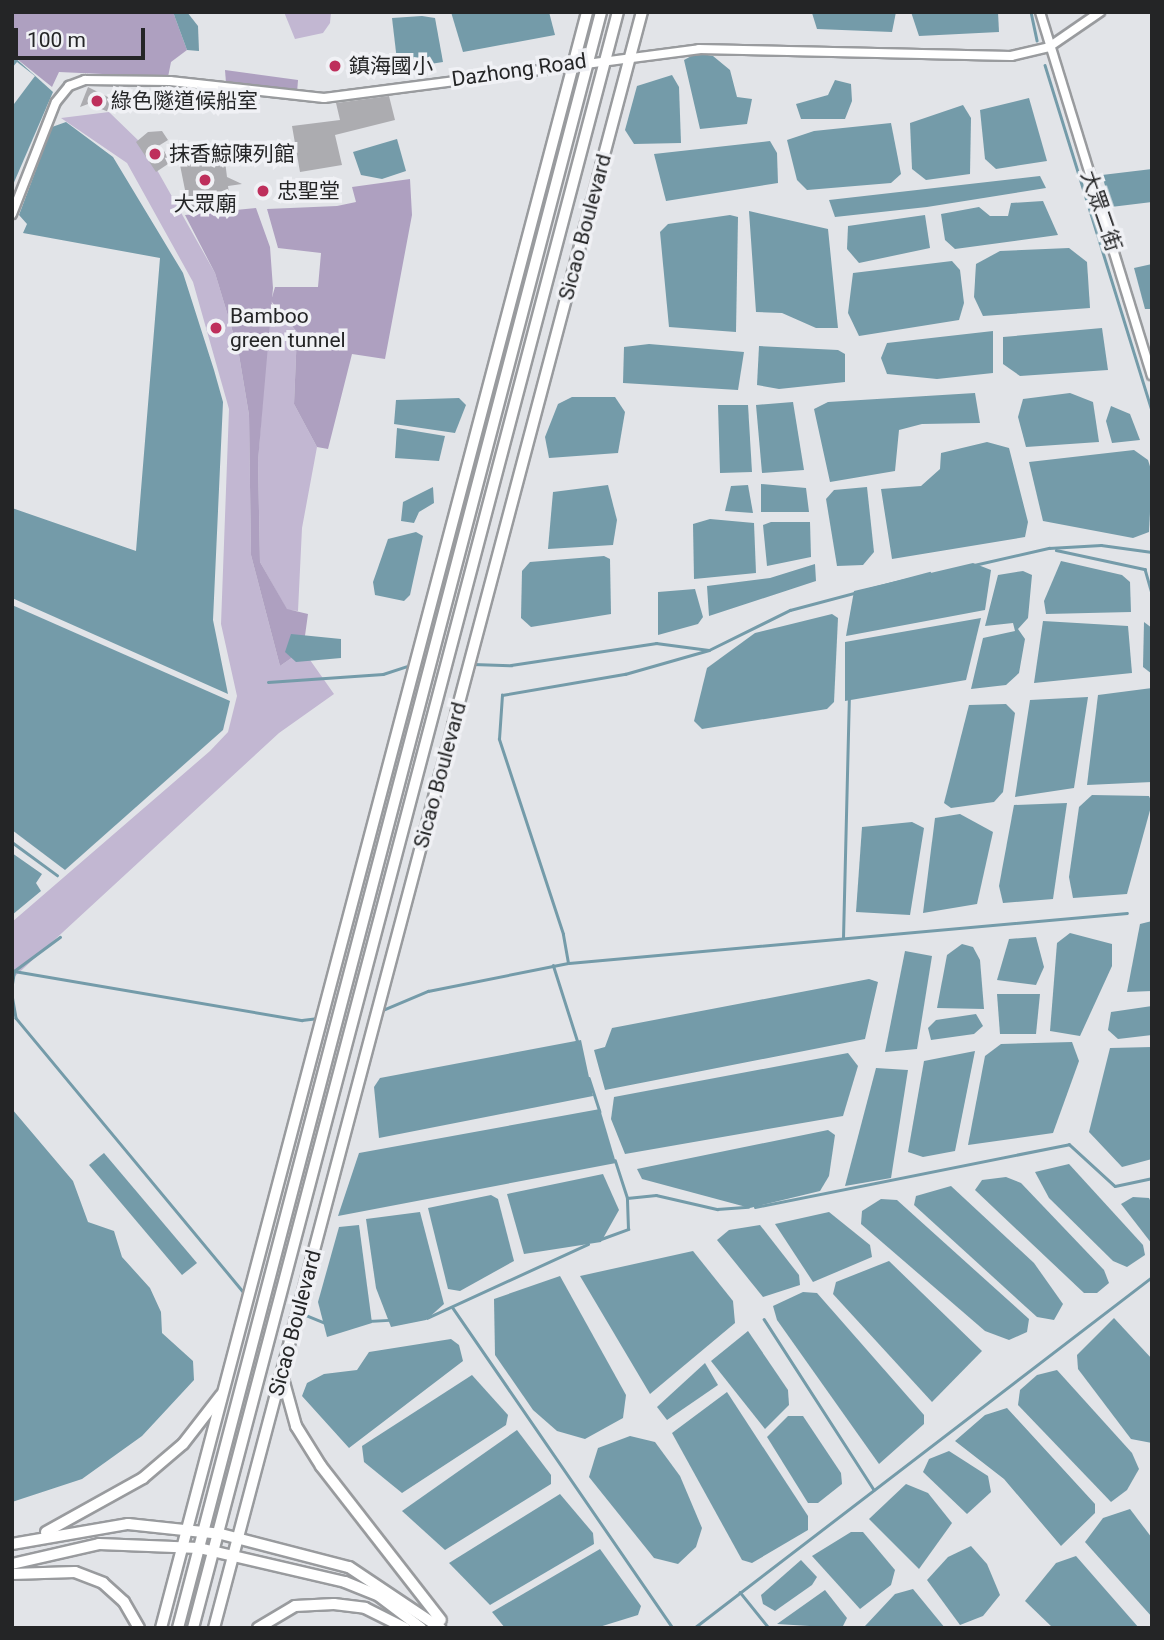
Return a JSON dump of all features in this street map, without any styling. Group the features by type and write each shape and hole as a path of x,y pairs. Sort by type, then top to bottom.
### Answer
{"street":[{"path":"161,1628 587,12"},
{"name":"Sicao Boulevard","path":"178,1628 601,12"},
{"name":"Sicao Boulevard","path":"193,1628 213,1551 222,1534 618,12"},
{"name":"Sicao Boulevard","path":"214,1628 642,12"},
{"name":"大眾二街","path":"1040,12 1152,375"},
{"name":"Dazhong Road","path":"12,214 56,102 69,86 85,80 170,81 324,98 606,58 739,47 859,57 1011,56 1049,47 1100,12"},
{"path":"281,1374 296,1426 321,1466 447,1628"},
{"path":"28,1541 143,1478 183,1444 225,1390"},
{"path":"12,1544 94,1527 222,1534 349,1567 440,1628"},
{"path":"12,1564 99,1544 199,1548 345,1582 379,1596 421,1628"},
{"path":"12,1574 75,1572 103,1583 124,1602 139,1628"},
{"path":"258,1628 295,1606 334,1604 365,1608 405,1628"}],"shaded area":[{"path":"12,12 173,12 187,50 171,62 168,77 59,72 52,87 12,55"},
{"path":"284,12 331,12 330,23 323,33 295,39"},
{"path":"225,70 298,80 297,93 226,83"},
{"path":"109,112 143,145 215,273 238,349 249,415 251,555 280,666 303,650 334,694 279,733 12,979 12,922 210,751 228,732 237,696 221,624 229,409 193,282 127,163 61,118"},
{"path":"410,179 412,215 385,359 352,354 328,449 317,447 294,404 297,332 271,301 275,287 318,287 321,253 278,248 267,209 337,206 356,202 352,187"},
{"path":"256,208 270,247 273,288 258,461 260,562 287,609 308,614 303,650 280,666 251,555 249,415 238,349 215,273 185,215"},
{"path":"270,301 297,332 294,404 317,447 302,528 298,611 287,610 260,562 258,461"}],"water":[{"path":"173,12 187,12 198,26 199,51 187,50"},
{"path":"451,12 549,12 555,35 463,52"},
{"path":"896,12 892,32 817,29 812,13"},
{"path":"911,12 998,12 999,32 919,36"},
{"path":"392,18 435,18 443,62 398,69"},
{"path":"697,53 713,56 730,70 737,97 752,99 747,124 700,129 684,60"},
{"path":"12,55 53,92 12,187"},
{"path":"672,75 679,87 681,143 634,144 625,130 637,86"},
{"path":"835,80 851,84 852,101 845,119 801,119 796,104 828,95"},
{"path":"1029,98 1047,161 996,169 985,159 980,110"},
{"path":"963,105 971,118 970,174 926,180 912,169 910,123"},
{"path":"66,122 113,157 183,273 214,370 223,402 213,620 228,694 12,598 12,508 136,551 160,258 23,233 27,224 19,215 52,127"},
{"path":"891,123 901,174 891,183 807,190 797,180 787,140 814,131"},
{"path":"397,139 406,171 382,179 361,175 353,152"},
{"path":"770,141 777,153 778,183 666,201 654,154"},
{"path":"1152,169 1152,202 1111,207 1102,175"},
{"path":"1040,176 1046,188 927,207 835,217 829,200"},
{"path":"1043,201 1058,235 955,249 945,240 941,214 979,207 990,216 1008,216 1011,203"},
{"path":"749,211 828,229 838,328 816,328 782,313 756,312"},
{"path":"730,215 738,217 736,332 669,327 660,232 668,224"},
{"path":"925,215 930,248 859,263 847,249 848,226"},
{"path":"1069,248 1087,262 1090,308 983,316 974,297 976,264 1000,251"},
{"path":"952,261 960,270 964,303 959,320 859,336 848,313 853,273"},
{"path":"1152,264 1152,309 1145,309 1134,268"},
{"path":"1102,328 1108,370 1020,376 1003,364 1003,337"},
{"path":"993,331 993,373 937,379 887,374 881,358 887,343"},
{"path":"649,344 744,352 738,390 623,383 624,347"},
{"path":"759,346 838,350 845,354 845,382 779,389 757,385"},
{"path":"975,393 980,423 922,424 899,430 895,471 830,482 814,409 828,402"},
{"path":"1070,393 1093,402 1099,442 1026,447 1018,417 1023,399"},
{"path":"572,397 615,397 625,412 618,453 549,458 545,437 558,404"},
{"path":"459,398 466,405 455,433 394,424 396,400"},
{"path":"793,402 804,470 762,473 756,405"},
{"path":"718,405 748,405 752,472 720,473"},
{"path":"1111,406 1130,414 1140,440 1112,443 1106,421"},
{"path":"397,428 445,436 439,461 395,458"},
{"path":"987,442 1009,448 1028,522 1025,537 892,559 881,489 921,486 940,469 941,453"},
{"path":"1134,450 1148,460 1152,473 1149,532 1133,538 1043,521 1029,462"},
{"path":"761,484 806,488 809,512 761,512"},
{"path":"608,485 617,520 613,545 548,549 553,492"},
{"path":"748,485 753,513 725,511 731,486"},
{"path":"433,487 434,503 419,512 414,523 401,521 403,502"},
{"path":"867,487 874,552 863,565 837,566 826,499 834,490"},
{"path":"710,519 754,523 756,573 694,579 693,524"},
{"path":"771,522 810,522 811,557 767,566 763,525"},
{"path":"416,532 423,536 410,595 404,601 375,595 373,582 388,539"},
{"path":"604,556 610,559 611,614 531,627 521,618 522,571 530,562"},
{"path":"1061,561 1122,575 1130,582 1131,612 1046,614 1044,601"},
{"path":"973,563 991,570 985,610 846,636 854,591"},
{"path":"815,564 816,581 709,616 707,586 770,578"},
{"path":"1023,571 1032,575 1028,618 1018,629 1025,639 1019,673 1006,685 971,689 983,638 1015,631 1013,623 985,626 998,575"},
{"path":"695,589 703,617 698,624 658,635 658,592"},
{"path":"12,605 230,701 223,730 65,870 12,830"},
{"path":"832,614 838,618 834,702 827,709 702,729 694,721 707,668 755,633"},
{"path":"981,618 966,680 845,701 845,642"},
{"path":"1043,621 1128,626 1132,673 1034,683"},
{"path":"1144,622 1152,628 1152,674 1143,667"},
{"path":"291,634 341,639 341,658 296,662 285,652"},
{"path":"1152,688 1152,782 1087,785 1098,695"},
{"path":"1088,697 1074,788 1015,797 1030,700"},
{"path":"1006,704 1015,713 1003,792 994,802 951,808 944,803 969,705"},
{"path":"1092,795 1149,796 1152,803 1127,894 1073,898 1069,877 1079,807"},
{"path":"1067,803 1053,899 1003,903 999,886 1014,805"},
{"path":"960,814 993,832 977,904 923,913 935,818"},
{"path":"912,822 924,828 910,915 856,912 862,827"},
{"path":"12,853 42,874 36,883 41,891 12,915"},
{"path":"1152,921 1152,991 1127,992 1140,924"},
{"path":"1070,933 1112,944 1112,966 1080,1036 1050,1031 1057,943"},
{"path":"1036,937 1044,967 1036,985 997,980 1009,939"},
{"path":"962,944 973,947 980,960 984,1009 937,1008 947,955"},
{"path":"905,951 932,956 917,1049 885,1052"},
{"path":"869,979 878,982 865,1039 605,1090 594,1050 605,1047 612,1028"},
{"path":"997,994 1040,994 1036,1034 1000,1034"},
{"path":"1152,1006 1152,1035 1118,1039 1108,1030 1111,1012"},
{"path":"976,1014 983,1026 974,1034 931,1040 928,1028 936,1020"},
{"path":"581,1040 593,1096 379,1138 374,1087 380,1078"},
{"path":"1072,1042 1079,1061 1053,1133 968,1145 985,1056 1001,1044"},
{"path":"1152,1047 1152,1159 1122,1167 1089,1132 1110,1048"},
{"path":"975,1051 955,1151 923,1157 908,1152 924,1061"},
{"path":"848,1053 858,1066 843,1116 625,1154 611,1119 614,1097"},
{"path":"876,1068 908,1070 891,1178 845,1186"},
{"path":"12,1109 73,1181 88,1222 114,1231 122,1257 150,1288 161,1312 162,1333 193,1361 194,1380 142,1436 82,1479 12,1502"},
{"path":"600,1109 616,1163 338,1216 359,1153"},
{"path":"828,1130 835,1135 829,1176 820,1191 750,1208 642,1179 637,1169"},
{"path":"104,1153 197,1263 182,1275 89,1165"},
{"path":"1069,1164 1143,1245 1145,1255 1127,1267 1113,1261 1049,1198 1035,1172"},
{"path":"603,1174 619,1210 601,1242 524,1254 507,1194"},
{"path":"1006,1177 1021,1183 1104,1270 1109,1283 1097,1293 1084,1293 975,1190 982,1180"},
{"path":"951,1186 1034,1263 1063,1304 1054,1320 1037,1317 914,1205 916,1196"},
{"path":"491,1195 498,1199 514,1261 460,1291 448,1289 428,1208"},
{"path":"1133,1197 1149,1198 1152,1204 1152,1244 1121,1204"},
{"path":"881,1199 897,1200 1029,1319 1027,1332 1009,1340 985,1331 861,1224 862,1211"},
{"path":"420,1212 444,1304 426,1320 391,1327 376,1288 366,1219"},
{"path":"829,1212 870,1245 872,1257 813,1282 775,1224"},
{"path":"359,1225 372,1323 327,1337 318,1302 339,1227"},
{"path":"760,1225 799,1275 800,1285 763,1297 717,1240 729,1230"},
{"path":"693,1251 733,1301 735,1323 650,1394 580,1276"},
{"path":"889,1261 982,1351 932,1402 833,1294 836,1282"},
{"path":"560,1276 626,1395 623,1418 585,1439 557,1431 533,1410 495,1355 494,1299"},
{"path":"803,1292 817,1293 924,1415 924,1424 879,1464 777,1320 773,1306"},
{"path":"1114,1318 1152,1359 1152,1443 1131,1439 1078,1369 1077,1355"},
{"path":"748,1331 788,1390 789,1405 765,1429 711,1361"},
{"path":"451,1339 459,1345 463,1361 349,1448 302,1396 307,1383 324,1374 357,1370 369,1352"},
{"path":"705,1363 718,1385 667,1420 657,1407"},
{"path":"1057,1370 1132,1453 1139,1469 1127,1490 1111,1502 1018,1405 1020,1390 1037,1375"},
{"path":"472,1375 508,1415 506,1425 402,1493 364,1462 362,1446"},
{"path":"727,1392 808,1516 808,1530 752,1563 742,1560 672,1433"},
{"path":"1007,1408 1095,1504 1095,1513 1061,1546 1004,1479 955,1441 985,1415"},
{"path":"788,1416 803,1416 841,1473 842,1484 818,1503 808,1503 767,1437"},
{"path":"517,1430 551,1475 551,1484 445,1550 402,1511"},
{"path":"630,1436 655,1442 680,1476 702,1528 696,1547 678,1564 654,1558 589,1477 598,1448"},
{"path":"949,1451 988,1476 991,1492 967,1514 923,1472 929,1459"},
{"path":"906,1484 928,1493 952,1523 919,1569 869,1519"},
{"path":"560,1494 593,1533 594,1544 490,1605 449,1563"},
{"path":"1130,1509 1152,1538 1152,1617 1085,1542 1103,1518"},
{"path":"851,1532 863,1532 895,1570 891,1585 860,1609 812,1556"},
{"path":"971,1546 987,1564 1000,1595 983,1616 960,1625 927,1580 948,1557"},
{"path":"600,1549 641,1606 638,1615 596,1628 505,1628 492,1612"},
{"path":"1076,1556 1139,1628 1053,1628 1025,1601 1056,1563"},
{"path":"801,1560 817,1577 812,1585 775,1611 763,1604 761,1595"},
{"path":"913,1589 945,1628 865,1626 895,1594"},
{"path":"825,1590 847,1618 842,1628 777,1624"}],"pier":[{"path":"17,62 35,76 14,104 12,68"}],"building":[{"name":"綠色隧道候船室","path":"88,87 114,100 109,112 88,104 80,107"},
{"path":"389,96 395,120 335,135 342,165 300,172 292,126 340,120 336,103"},
{"name":"抹香鯨陳列館","path":"162,131 168,140 147,153 164,151 171,162 156,172 136,142 148,132"},
{"name":"大眾廟","path":"223,145 227,177 242,184 228,186 231,209 189,210 177,150"}],"waterway":[{"path":"1031,12 1037,40"},
{"path":"1045,65 1152,410"},
{"path":"12,232 12,241"},
{"path":"974,565 1049,548 1101,545 1152,552"},
{"path":"1056,550 1145,569 1152,593"},
{"path":"473,664 511,665 656,643 709,650 790,610 929,573"},
{"path":"577,1041 553,966 568,963 563,934 499,739 502,695 625,674 709,650"},
{"path":"268,682 383,674 410,665"},
{"path":"843,938 849,697"},
{"path":"12,842 57,875"},
{"path":"569,963 1127,913"},
{"path":"12,984 14,971 60,937"},
{"path":"383,1010 428,991 553,966"},
{"path":"14,971 302,1020 318,1018"},
{"path":"12,995 16,1018 243,1291"},
{"path":"589,1078 600,1111"},
{"path":"755,1207 1069,1144 1115,1186 1152,1178"},
{"path":"601,1239 628,1229 627,1198 615,1161"},
{"path":"627,1198 656,1195 717,1209 748,1207"},
{"path":"427,1318 588,1244"},
{"path":"694,1628 1152,1277"},
{"path":"453,1308 673,1628"},
{"path":"303,1314 323,1322"},
{"path":"764,1319 874,1490"},
{"path":"368,1321 389,1320"},
{"path":"740,1592 769,1628"}],"place":[{"name":"鎮海國小","path":"335,66"},
{"name":"綠色隧道候船室","path":"97,101"},
{"name":"抹香鯨陳列館","path":"155,154"},
{"name":"大眾廟","path":"205,180"},
{"name":"忠聖堂","path":"263,191"},
{"name":"Bamboo green tunnel","path":"216,328"}]}
